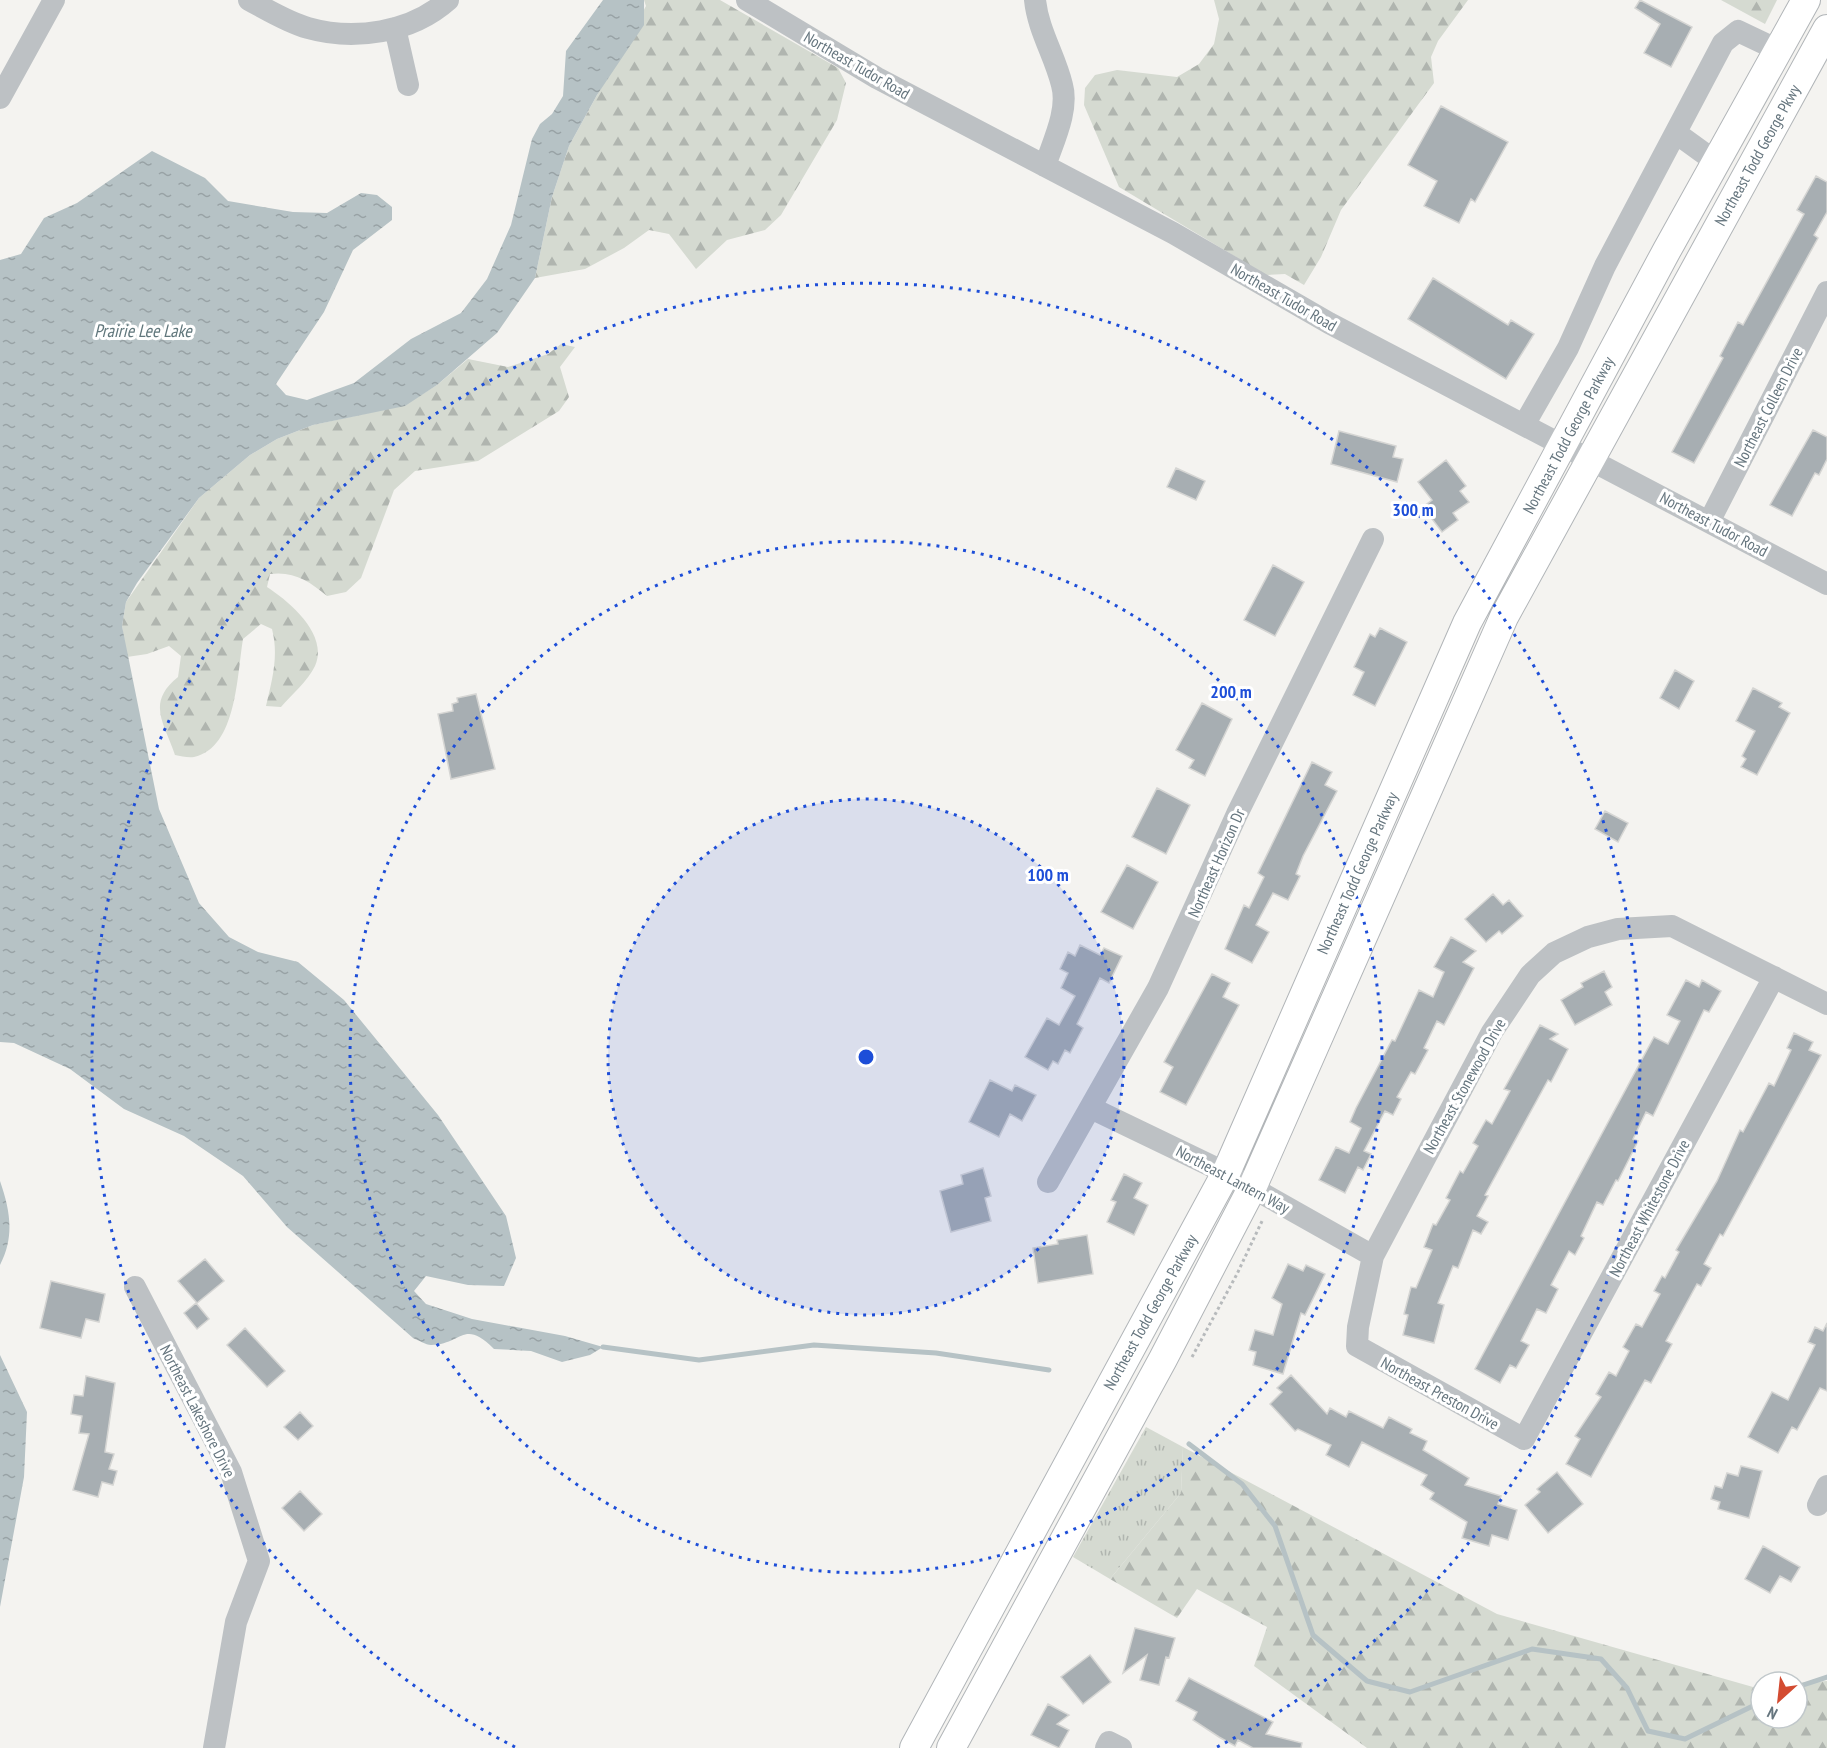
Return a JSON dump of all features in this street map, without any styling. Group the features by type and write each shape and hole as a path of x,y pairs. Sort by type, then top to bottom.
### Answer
{"main road":[{"name":"Northeast Todd George Parkway","path":"914,1748 1226,1173 1467,623 1806,0"},
{"name":"Northeast Todd George Pkwy","path":"1687,281 1827,29"},
{"path":"1716,162 1744,179"},
{"name":"Northeast Todd George Parkway","path":"951,1748 1164,1359 1252,1188 1321,1037 1504,617 1687,281"}],"street":[{"path":"0,98 54,0"},
{"path":"249,0 285,20 331,33 355,34 395,28 424,16 448,0"},
{"name":"Northeast Tudor Road","path":"747,0 877,78 1173,233 1329,323 1827,584"},
{"path":"1035,0 1043,37 1063,86 1063,105 1045,166"},
{"path":"395,28 408,85"},
{"path":"1524,425 1568,348 1605,266 1723,43 1738,31 1778,50"},
{"path":"1676,133 1716,162"},
{"name":"Northeast Colleen Drive","path":"1709,522 1826,295"},
{"name":"Northeast Horizon Dr","path":"1048,1182 1158,988 1237,814 1373,539"},
{"name":"Northeast Stonewood Drive","path":"1357,1346 1358,1327 1373,1256 1492,1032 1530,975 1554,953 1588,937 1618,929 1672,926 1774,977"},
{"path":"1774,977 1827,1004"},
{"name":"Northeast Whitestone Drive","path":"1524,1439 1774,977"},
{"name":"Northeast Lantern Way","path":"1091,1108 1226,1173 1373,1256"},
{"name":"Northeast Lakeshore Drive","path":"135,1287 231,1472 259,1561 236,1622 214,1748"},
{"name":"Northeast Preston Drive","path":"1357,1346 1524,1439"}],"green space":[{"path":"644,0 720,0 838,68 846,83 837,120 781,215 765,230 727,240 696,269 669,234 649,230 624,248 585,269 535,278 552,197 569,146 646,6"},
{"path":"1214,0 1468,0 1438,41 1431,57 1434,83 1341,210 1321,257 1304,285 1285,274 1266,275 1119,187 1084,105 1085,88 1095,75 1117,70 1177,77 1199,64 1214,44 1219,19"},
{"path":"1721,0 1777,0 1765,24"},
{"path":"561,344 575,347 560,367 569,397 559,411 478,461 415,471 394,490 361,578 346,592 327,596 301,578 279,573 270,574 267,587 296,610 312,631 317,643 318,654 312,672 281,707 266,706 274,668 275,649 272,629 261,624 243,639 232,708 219,740 208,751 194,757 175,755 160,713 160,704 168,686 178,677 181,656 169,646 147,654 127,657 122,626 126,602 199,498 250,455 277,439 313,425 405,405 437,385 468,359 508,367 548,354"},
{"path":"1146,1427 1183,1447 1181,1493 1110,1579 1073,1557"},
{"path":"1183,1447 1497,1614 1749,1686 1749,1730 1809,1730 1809,1682 1827,1681 1827,1748 1367,1748 1254,1666 1267,1627 1197,1589 1177,1618 1110,1579 1181,1493"}],"water":[{"name":"Prairie Lee Lake","path":"603,0 644,0 644,25 597,95 569,146 552,197 535,278 497,333 437,385 405,406 313,425 277,439 250,455 199,498 137,583 126,602 122,626 159,809 199,903 229,937 258,952 298,962 344,1000 438,1115 506,1216 516,1258 504,1286 468,1285 426,1276 414,1291 426,1304 472,1319 565,1336 603,1347 590,1355 562,1362 531,1351 494,1349 484,1340 469,1334 441,1344 431,1345 413,1338 287,1227 243,1176 184,1136 124,1109 70,1069 14,1043 0,1042 0,260 21,254 44,218 77,203 152,151 205,178 228,201 293,212 327,213 361,193 377,195 392,207 392,220 353,250 324,312 276,384 286,395 307,400 354,383 411,339 461,313 487,279 511,225 532,139 540,124 552,114 563,96 566,51"},
{"path":"0,1181 8,1213 9,1233 8,1244 0,1265"},
{"path":"0,1355 27,1412 24,1477 0,1607"}],"building":[{"path":"1640,0 1692,27 1671,67 1644,53 1660,24 1635,8"},
{"path":"1441,106 1508,142 1475,202 1471,199 1459,223 1424,206 1437,181 1408,165"},
{"path":"1816,176 1827,182 1827,212 1814,235 1818,238 1694,463 1672,452 1723,358 1720,356 1738,322 1743,325 1804,214 1797,210"},
{"path":"1433,278 1508,325 1511,320 1534,334 1506,379 1408,319"},
{"path":"1813,430 1827,437 1827,459 1819,475 1815,473 1792,516 1770,505"},
{"path":"1339,431 1396,446 1393,457 1403,459 1397,482 1331,464"},
{"path":"1446,460 1466,486 1460,491 1469,502 1453,513 1458,520 1442,532 1423,507 1432,500 1418,482"},
{"path":"1176,468 1205,481 1196,500 1167,487"},
{"path":"1273,565 1304,582 1275,636 1244,620"},
{"path":"1380,628 1407,642 1375,706 1353,695 1364,672 1354,667 1370,634 1375,637"},
{"path":"1675,670 1694,681 1679,709 1660,698"},
{"path":"1753,688 1782,703 1779,707 1790,713 1757,775 1741,767 1746,759 1742,756 1755,731 1736,721"},
{"path":"476,694 495,769 451,779 438,714 453,711 452,704 458,702 457,698"},
{"path":"1202,703 1232,719 1205,776 1189,768 1194,760 1176,750"},
{"path":"1312,762 1332,772 1325,785 1337,791 1303,856 1296,874 1300,876 1288,900 1273,893 1256,925 1269,932 1252,963 1225,949 1244,905 1249,908 1264,877 1258,873"},
{"path":"1157,788 1190,805 1166,854 1132,837"},
{"path":"1605,811 1628,823 1618,842 1595,829"},
{"path":"1127,865 1158,882 1133,929 1101,912"},
{"path":"1493,894 1503,905 1509,900 1523,916 1502,934 1499,931 1486,942 1465,919"},
{"path":"1451,937 1476,951 1463,962 1474,968 1444,1025 1437,1021 1424,1048 1428,1050 1415,1074 1411,1072 1397,1097 1401,1099 1393,1115 1385,1111 1364,1151 1371,1154 1363,1170 1358,1167 1345,1193 1319,1180 1336,1147 1349,1153 1361,1128 1350,1122 1356,1108 1392,1040 1395,1041 1419,990 1433,997 1444,972 1434,967"},
{"path":"1080,945 1100,955 1104,948 1122,956 1109,983 1100,978 1077,1024 1083,1028 1070,1053 1065,1050 1058,1064 1053,1061 1048,1070 1025,1057 1047,1018 1059,1025 1075,996 1061,988 1068,973 1060,969 1068,952 1075,956"},
{"path":"1604,971 1612,987 1605,992 1612,1005 1575,1025 1561,1000 1583,987 1581,983"},
{"path":"1212,974 1230,983 1223,997 1239,1005 1186,1105 1160,1092 1173,1067 1164,1062"},
{"path":"1686,980 1699,987 1702,980 1721,991 1709,1012 1704,1010 1653,1116 1646,1112 1633,1139 1638,1141 1603,1205 1597,1202 1575,1255 1569,1251 1551,1285 1558,1289 1546,1313 1537,1309 1521,1341 1529,1345 1516,1368 1510,1365 1500,1383 1475,1369 1654,1037 1668,1044 1680,1021 1667,1015"},
{"path":"1540,1025 1558,1034 1550,1039 1568,1049 1551,1082 1548,1080 1485,1195 1488,1196 1477,1216 1488,1222 1481,1234 1473,1230 1458,1268 1453,1266 1438,1303 1444,1305 1434,1343 1403,1335 1408,1315 1404,1314 1411,1287 1416,1288 1432,1250 1424,1247 1433,1224 1436,1225 1450,1200 1446,1198 1460,1171 1463,1173 1478,1146 1473,1143 1486,1120 1492,1124 1510,1091 1504,1089"},
{"path":"1794,1033 1813,1042 1809,1050 1821,1055 1723,1236 1720,1234 1704,1264 1711,1268 1701,1286 1697,1284 1666,1341 1672,1344 1651,1383 1645,1380 1591,1477 1566,1464 1580,1439 1575,1436 1601,1397 1596,1394 1609,1372 1616,1376 1629,1351 1623,1347 1636,1324 1642,1327 1660,1294 1654,1291 1662,1276 1665,1278 1679,1252 1676,1250 1717,1181 1740,1130 1743,1132 1769,1083 1774,1086 1791,1050 1787,1048"},
{"path":"990,1080 1012,1091 1015,1085 1036,1095 1022,1121 1010,1114 999,1137 969,1122"},
{"path":"983,1168 991,1196 985,1198 991,1221 951,1232 940,1191 963,1184 961,1175"},
{"path":"1124,1174 1142,1183 1134,1198 1148,1205 1134,1235 1107,1222 1116,1202 1111,1200"},
{"path":"1087,1235 1093,1274 1038,1283 1033,1248 1058,1244 1057,1240"},
{"path":"205,1259 224,1281 197,1303 178,1281"},
{"path":"1288,1264 1303,1271 1306,1265 1325,1274 1305,1315 1301,1313 1283,1374 1253,1365 1256,1352 1249,1350 1255,1330 1273,1335 1282,1304 1272,1298"},
{"path":"51,1281 105,1294 99,1322 86,1319 81,1338 40,1328"},
{"path":"196,1303 209,1319 197,1329 184,1313"},
{"path":"1827,1323 1827,1391 1820,1388 1797,1430 1792,1427 1778,1453 1748,1437 1772,1392 1788,1400 1815,1345 1808,1342 1815,1327 1823,1331"},
{"path":"245,1328 285,1371 267,1387 227,1345"},
{"path":"1291,1375 1327,1414 1330,1408 1346,1417 1349,1411 1383,1428 1389,1417 1412,1429 1410,1433 1427,1441 1423,1450 1469,1478 1465,1485 1501,1496 1498,1504 1517,1510 1508,1540 1492,1535 1489,1546 1462,1538 1467,1522 1430,1499 1434,1493 1421,1485 1427,1475 1362,1442 1349,1467 1326,1455 1331,1445 1298,1429 1295,1431 1270,1404 1282,1392 1277,1388"},
{"path":"86,1376 115,1383 105,1452 114,1454 109,1469 117,1471 113,1485 102,1482 98,1497 73,1490 89,1434 79,1433 82,1416 71,1414 74,1395 83,1396"},
{"path":"300,1412 313,1426 298,1440 284,1427"},
{"path":"1741,1466 1762,1471 1749,1518 1718,1509 1720,1502 1711,1499 1715,1486 1722,1488 1727,1473 1738,1476"},
{"path":"1557,1472 1583,1504 1548,1533 1525,1505 1540,1492 1537,1489"},
{"path":"300,1491 322,1514 304,1531 282,1508"},
{"path":"1763,1546 1800,1567 1791,1582 1780,1576 1770,1593 1745,1579"},
{"path":"1135,1628 1175,1638 1169,1658 1166,1657 1159,1685 1140,1680 1147,1655 1123,1673"},
{"path":"1090,1655 1111,1682 1083,1704 1061,1677"},
{"path":"1189,1678 1273,1722 1266,1734 1302,1743 1301,1748 1253,1748 1238,1740 1235,1746 1219,1737 1193,1720 1197,1712 1176,1701"},
{"path":"1048,1704 1069,1715 1057,1724 1069,1730 1059,1748 1031,1735"}],"waterway":[{"path":"603,1347 699,1360 814,1345 936,1353 1049,1370"},
{"path":"1189,1444 1242,1484 1275,1526 1313,1635 1367,1681 1410,1692 1532,1649 1601,1659 1627,1688 1648,1731 1685,1739 1749,1708"},
{"path":"1809,1683 1827,1677"}]}
